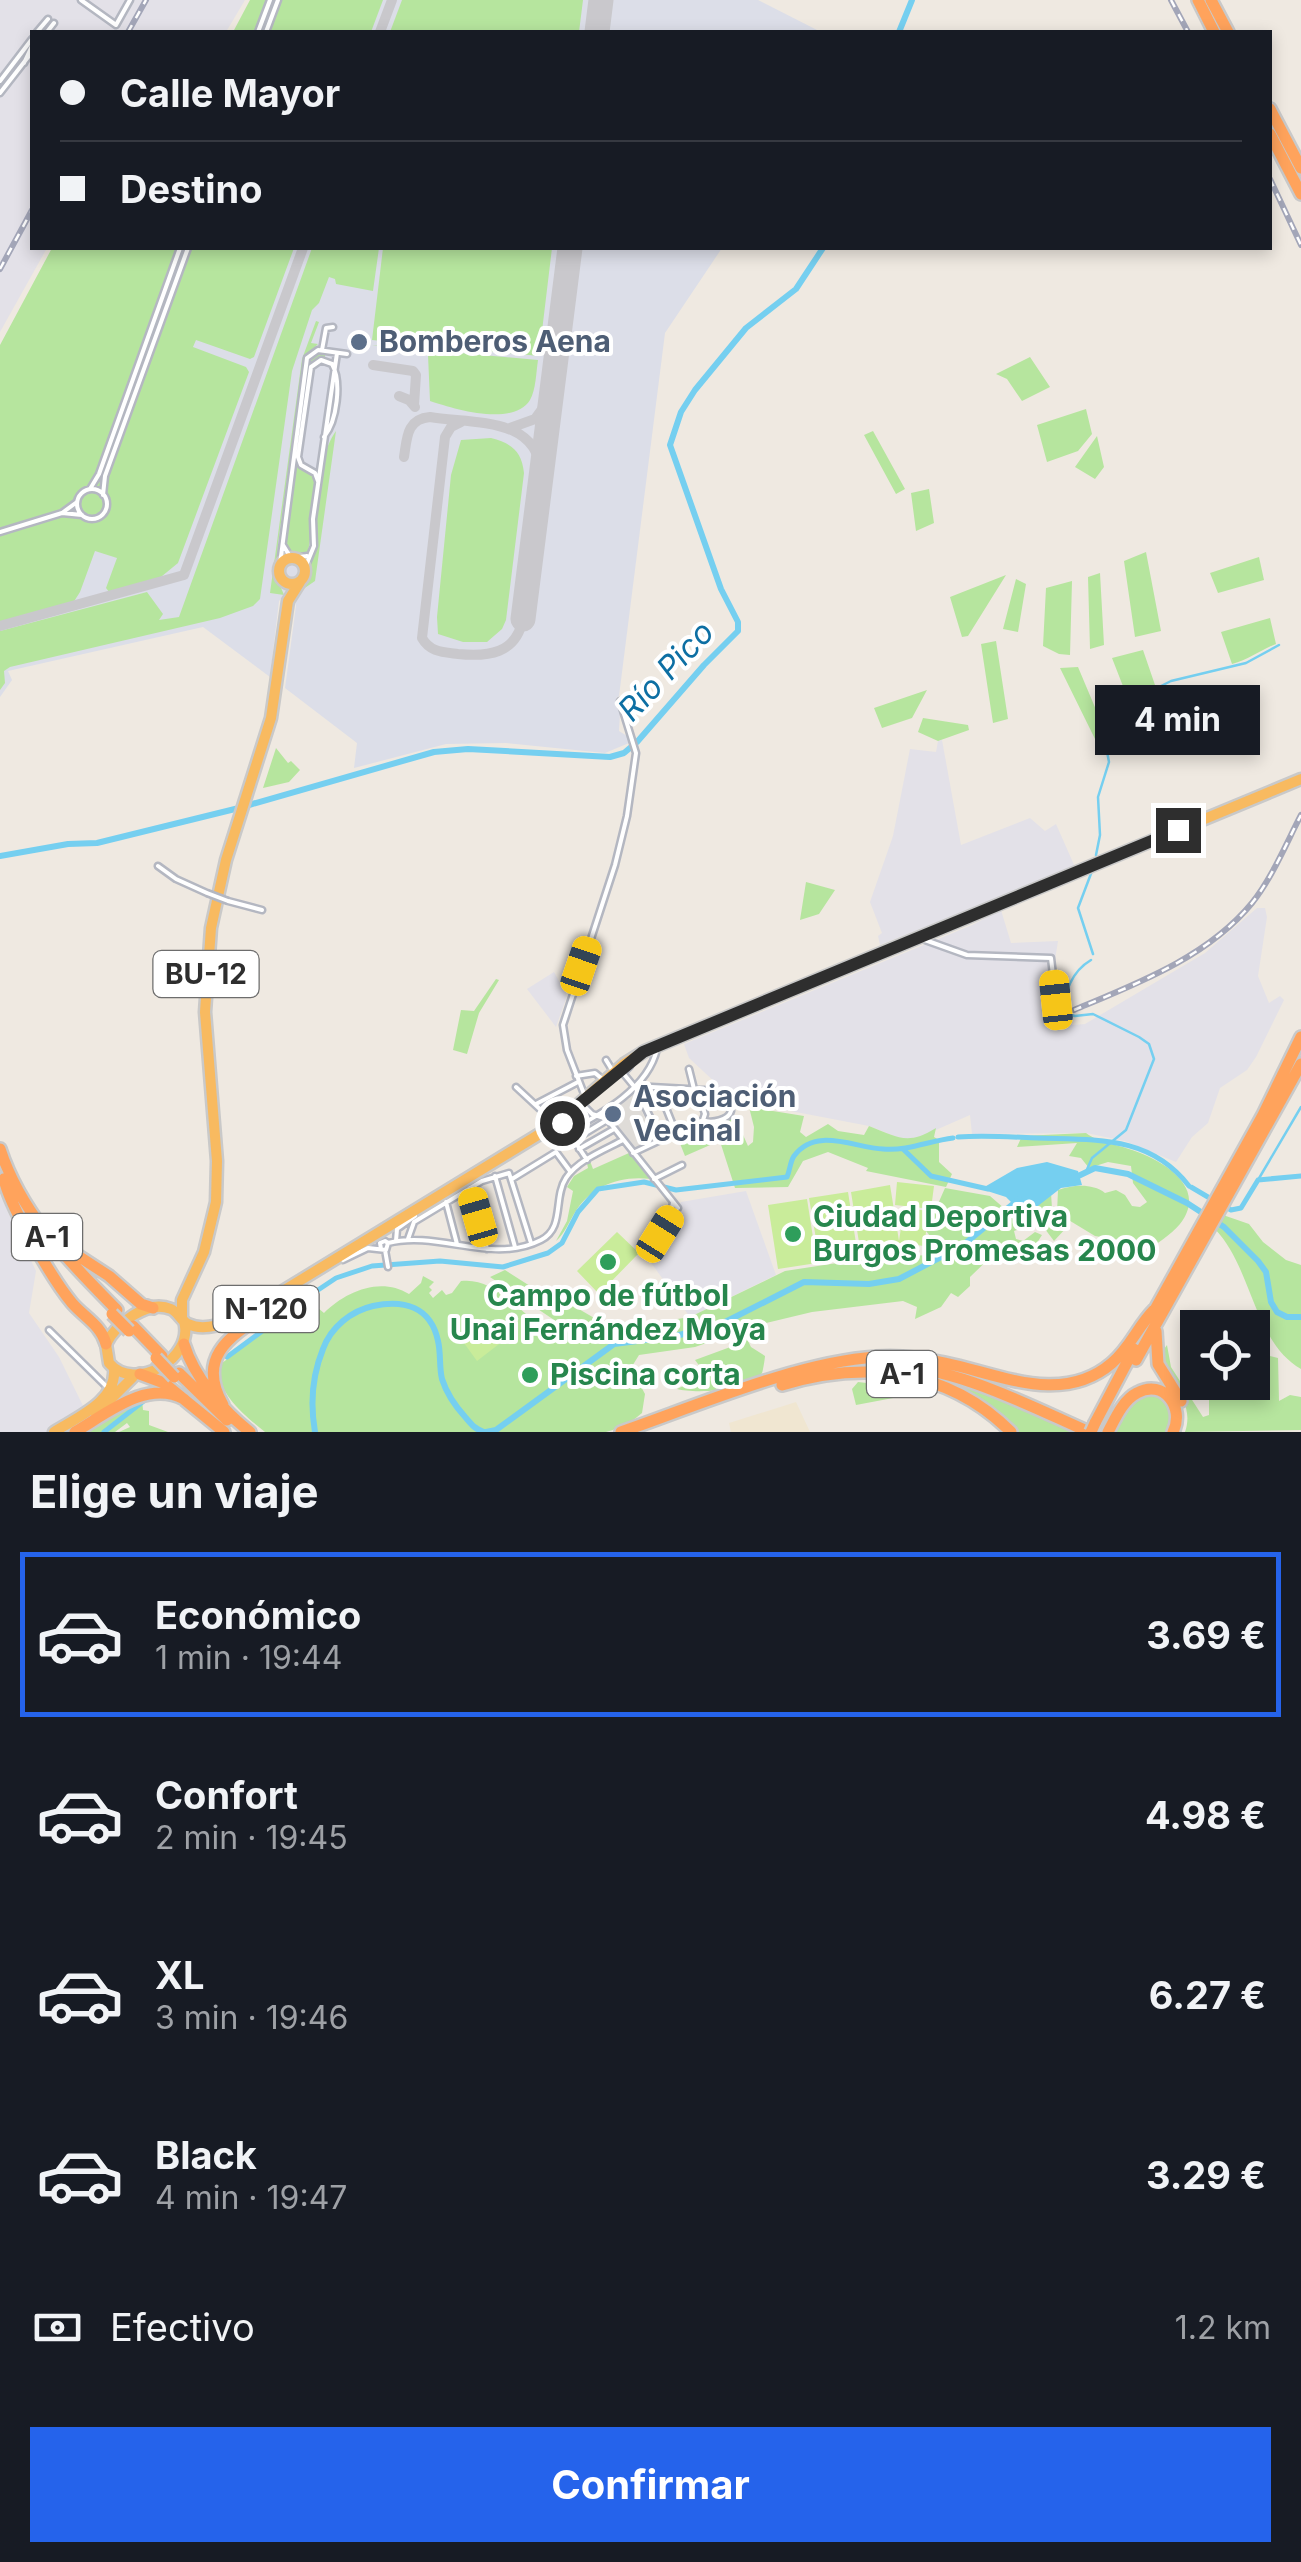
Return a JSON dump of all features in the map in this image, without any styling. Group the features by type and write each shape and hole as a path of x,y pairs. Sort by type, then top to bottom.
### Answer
{"highway":[{"path":"1198,0 1213,30"},
{"path":"1211,0 1227,30"},
{"path":"1272,113 1301,168"},
{"path":"1272,138 1301,194"},
{"path":"280,564 293,558 305,568"},
{"name":"BU-12","path":"280,564 288,601"},
{"name":"BU-12","path":"183,1320 185,1291 204,1252 216,1202 217,1161 204,1012 211,928 226,860 271,718 288,601 305,568"},
{"path":"281,580 288,584 300,582"},
{"name":"N-120","path":"157,1308 172,1309 183,1320 208,1326 231,1322 558,1122 638,1055 1301,779"},
{"path":"1224,1194 1301,1037"},
{"path":"1099,1430 1156,1316 1301,1064"},
{"name":"A-1","path":"0,1150 6,1177 42,1231 228,1432"},
{"path":"6,1177 62,1246 114,1279 140,1304 157,1308"},
{"path":"6,1177 18,1215 59,1284 79,1311 101,1330 106,1344 106,1369 115,1378 110,1390 91,1408 54,1432"},
{"name":"N-120","path":"72,1432 137,1375 165,1363 185,1341 237,1325 338,1262 385,1240 453,1188"},
{"path":"106,1344 124,1321 173,1302 185,1291"},
{"path":"223,1405 212,1382 216,1355 228,1340 292,1292"},
{"path":"859,1359 922,1359 1034,1385 1072,1382 1110,1365 1156,1316"},
{"path":"1156,1316 1154,1343 1158,1364 1183,1408 1176,1432"},
{"name":"N-120","path":"183,1320 185,1341"},
{"path":"185,1341 188,1357 223,1405 250,1432"},
{"name":"A-1","path":"620,1432 793,1374 859,1359 917,1362 954,1370 1099,1430"},
{"path":"716,1406 834,1368 908,1366 966,1378 1099,1430"},
{"path":"106,1369 160,1381 228,1432"},
{"name":"A-1","path":"640,1432 804,1379 853,1372 889,1372 948,1388 978,1404 1012,1432"},
{"name":"A-1","path":"176,1375 241,1432"},
{"path":"1099,1430 1132,1396 1153,1389 1165,1393 1176,1406 1176,1432"},
{"path":"72,1432 147,1393 168,1392 184,1398"}],"street":[{"path":"81,0 116,25 130,0"},
{"path":"259,30 270,0"},
{"path":"267,30 278,0"},
{"path":"40,30 48,19"},
{"path":"50,30 54,24"},
{"path":"0,81 30,48"},
{"path":"0,93 30,50"},
{"path":"0,532 62,512 90,489 99,474 179,250"},
{"path":"62,512 91,518 100,516 106,508 105,476 187,250"},
{"path":"322,350 326,328 332,326"},
{"path":"280,564 308,358 322,350 347,354"},
{"path":"305,568 311,553 337,352"},
{"path":"318,480 315,472 300,464 298,457 311,367 321,360 334,367"},
{"path":"308,468 321,458"},
{"path":"90,489 103,494"},
{"path":"77,502 82,515"},
{"path":"282,540 284,550 293,558 311,553"},
{"path":"620,701 636,763 628,816 567,1004 562,1032 584,1100 597,1115 608,1120 678,1208"},
{"path":"158,866 207,893 262,910"},
{"path":"921,936 928,942 967,954 1052,958 1056,1000"},
{"path":"568,1132 634,1086 653,1062 658,1045"},
{"path":"606,1060 614,1074"},
{"path":"630,1066 623,1073 634,1086 660,1140"},
{"path":"690,1069 705,1114 703,1120"},
{"path":"536,1104 595,1072 604,1082"},
{"path":"633,1153 703,1120 712,1122 730,1115 731,1110 727,1099 696,1089 634,1086"},
{"path":"516,1087 568,1132 586,1160"},
{"path":"664,1103 676,1133"},
{"path":"574,1140 608,1120"},
{"path":"579,1149 615,1129"},
{"path":"356,1246 408,1239 487,1249 516,1247 542,1239 554,1228 560,1189 571,1172 623,1140"},
{"path":"408,1239 414,1222 495,1176 511,1176 556,1152 571,1172"},
{"path":"656,1181 682,1165"},
{"path":"396,1241 398,1227 480,1170"},
{"path":"495,1176 516,1247"},
{"path":"511,1176 531,1243"},
{"path":"470,1188 487,1249"},
{"path":"446,1202 458,1244"},
{"path":"651,1246 671,1215 673,1202"},
{"path":"385,1240 381,1242 387,1264"},
{"path":"338,1262 364,1248 383,1249"},
{"path":"48,1330 106,1369 110,1390"}],"shaded area":[{"path":"0,0 245,0 227,30 30,30 30,250 46,250 0,332"},
{"path":"314,0 758,0 817,30 303,30"},
{"path":"223,250 721,250 665,333 616,698 619,731 629,743 605,753 506,743 446,744 354,768 357,743 285,688 296,606 293,596 284,595 279,601 270,677 203,627 8,671 12,680 0,697 0,567"},
{"path":"942,740 961,845 1030,818 1045,831 1056,824 1075,867 880,945 878,936 882,933 870,902 893,836 910,749 936,752 938,741"},
{"path":"1257,908 1265,908 1267,917 1258,976 1269,1003 1280,996 1284,1000 1256,1057 1247,1070 1220,1088 1208,1123 1192,1137 1176,1162 1125,1141 1086,1133 972,1134 970,1115 913,1140 869,1126 738,1101 717,1090 718,1085 689,1058 684,1044 1001,910 1011,943 1058,941 1055,960 1060,1018 1073,1025 1085,1024 1205,953"},
{"path":"554,972 567,996 556,1027 527,989"},
{"path":"633,1092 657,1138 636,1150 612,1122 619,1114 609,1109 630,1098"},
{"path":"746,1191 776,1275 690,1317 647,1257 681,1202"},
{"path":"0,1195 36,1271 29,1313 59,1357 92,1424 78,1432 0,1432"},
{"path":"796,1402 810,1432 731,1432 729,1423"}],"green space":[{"path":"250,0 383,0 372,30 234,30"},
{"path":"402,0 583,0 579,30 391,30"},
{"path":"51,250 293,250 254,357 250,359 196,340 193,347 246,367 249,372 178,563 156,581 110,593 106,588 117,558 95,551 73,603 0,622 0,345"},
{"path":"311,250 379,250 373,291 336,284 329,277 319,303 312,310 292,371 260,599 253,606 220,618 10,667 4,671 5,683 0,690 0,631 147,592 163,614 159,620 179,617"},
{"path":"383,250 552,250 539,356 372,340"},
{"path":"316,321 319,322 311,343 318,344 304,357 278,544 276,576 284,595 270,593 302,359"},
{"path":"372,345 538,360 534,391 522,408 511,413 483,414 440,404 430,401 428,355"},
{"path":"316,353 325,353 325,359 315,359 309,367 297,459 301,468 315,476 309,548 307,554 299,557 290,555 284,543 309,360"},
{"path":"1030,357 1050,387 1022,401 1007,379 996,374"},
{"path":"1086,409 1092,434 1078,451 1047,462 1037,425"},
{"path":"336,431 315,581 293,596 314,553 319,478"},
{"path":"873,431 905,489 896,494 864,435"},
{"path":"1097,436 1104,467 1095,479 1075,467"},
{"path":"491,438 514,449 524,473 506,620 487,642 463,642 438,634 451,475 461,440"},
{"path":"929,489 934,523 916,531 911,493"},
{"path":"1146,552 1161,631 1135,637 1124,561"},
{"path":"1259,557 1264,580 1218,593 1210,573"},
{"path":"1100,573 1104,645 1090,649 1088,577"},
{"path":"1006,575 968,636 962,637 950,597"},
{"path":"1016,579 1026,584 1018,632 1003,629"},
{"path":"1072,581 1070,655 1059,654 1043,646 1046,588"},
{"path":"1270,618 1276,644 1232,664 1221,632"},
{"path":"996,641 1008,719 993,723 981,644"},
{"path":"1143,650 1155,685 1128,699 1112,658"},
{"path":"1078,667 1102,724 1104,733 1095,739 1060,668"},
{"path":"927,690 912,718 882,728 874,708"},
{"path":"923,718 968,725 969,730 938,741 918,732"},
{"path":"276,748 300,770 289,782 263,788"},
{"path":"806,882 835,890 819,914 800,920"},
{"path":"499,980 479,1013 467,1054 453,1050 461,1010 474,1011"},
{"path":"749,1107 804,1116 800,1132 806,1137 828,1124 838,1131 864,1135 869,1126 910,1138 936,1128 939,1162 952,1174 946,1187 866,1171 868,1168 828,1152 803,1161 788,1187 735,1188 717,1132 711,1135 717,1142 685,1156 677,1136 687,1137 687,1133 735,1117 748,1146 753,1142 754,1127"},
{"path":"1086,1133 1154,1159 1185,1186 1188,1210 1180,1224 1144,1254 1125,1241 1095,1236 1057,1213 1058,1190 1076,1186 1105,1193 1116,1190 1132,1206 1140,1207 1147,1202 1133,1183 1131,1166 1108,1162 1089,1168 1081,1158 1069,1156 1077,1143 1017,1147 1022,1136"},
{"path":"629,1153 651,1179 617,1181 597,1190 581,1204 556,1241 567,1221 573,1191 567,1187 574,1176 588,1168 590,1161 593,1169"},
{"name":"Ciudad Deportiva Burgos Promesas 2000","path":"897,1182 934,1186 931,1209 895,1205"},
{"name":"Ciudad Deportiva Burgos Promesas 2000","path":"890,1185 899,1241 904,1208 929,1211 924,1246 900,1243 900,1249 861,1255 851,1192"},
{"path":"945,1188 990,1196 1019,1221 1051,1193 1052,1208 1047,1217 1067,1227 1054,1241 1037,1222 1014,1231 1016,1239 1023,1241 1035,1232 1042,1235 1026,1260 1002,1246 970,1277 970,1286 958,1297 951,1293 941,1307 915,1319 917,1307 903,1301 812,1312 749,1327 743,1331 751,1347 765,1356 762,1373 747,1384 709,1391 677,1389 708,1374 727,1376 722,1368 701,1368 695,1360 744,1342 741,1331 695,1347 639,1355 631,1368 645,1394 642,1413 626,1426 606,1432 265,1432 234,1404 219,1377 217,1367 306,1298 324,1313 364,1289 386,1286 409,1294 423,1276 434,1282 429,1287 433,1298 442,1290 446,1295 452,1293 461,1281 488,1286 563,1340 569,1330 490,1277 505,1270 613,1329 690,1317 785,1271 870,1258 929,1255 938,1246 926,1231"},
{"name":"Ciudad Deportiva Burgos Promesas 2000","path":"848,1192 858,1256 820,1262 809,1198"},
{"name":"Ciudad Deportiva Burgos Promesas 2000","path":"807,1199 817,1263 778,1269 768,1205"},
{"path":"1223,1215 1249,1224 1263,1242 1286,1260 1301,1265 1301,1369 1273,1341 1270,1310 1257,1310 1238,1264 1215,1229"},
{"name":"Campo de fútbol Unai Fernández Moya","path":"617,1232 639,1253 599,1294 577,1271"},
{"path":"491,1324 503,1341 477,1361 464,1343"},
{"path":"1167,1345 1171,1367 1180,1381 1180,1393 1165,1363 1162,1352"},
{"path":"1270,1356 1278,1358 1279,1401 1290,1395 1301,1397 1301,1430 1185,1432 1184,1401 1192,1400 1203,1417 1209,1415 1209,1400 1270,1400"},
{"path":"916,1370 976,1386 1080,1432 1015,1432 975,1400"},
{"path":"858,1382 893,1386 898,1382 925,1392 856,1405 852,1389"},
{"path":"1156,1393 1168,1399 1175,1414 1169,1432 1113,1432 1129,1406"},
{"path":"142,1399 143,1410 149,1411 149,1425 168,1432 119,1432 130,1427 127,1423 115,1432 88,1432"}],"water":[{"path":"1047,1162 1078,1171 1082,1185 1061,1188 1025,1216 1006,1197 981,1189 1017,1168"}],"waterway":[{"name":"Río Pico","path":"900,30 912,0"},
{"name":"Río Pico","path":"249,805 434,752 468,749 610,757 624,753 637,742 738,631 738,622 721,589 670,445 681,412 746,328 796,289 822,250"},
{"path":"1096,855 1100,835 1098,797 1109,762 1104,736 1119,707 1171,681 1246,663 1279,645"},
{"name":"Río Pico","path":"0,856 97,843 239,808"},
{"path":"1092,871 1078,908 1093,954"},
{"path":"1085,1174 1092,1158 1126,1130 1154,1059 1149,1044 1139,1037 1093,1014 1068,1014 1070,983 1091,960"},
{"path":"1258,1180 1301,1107"},
{"path":"958,1137 1080,1139 1120,1144 1157,1157 1189,1186"},
{"path":"227,1357 336,1278 372,1266 440,1261 503,1267 548,1253 562,1243 578,1212 598,1189 644,1182 676,1190 787,1177 793,1158 803,1147 824,1140 892,1149 953,1138"},
{"path":"903,1149 931,1176 988,1189"},
{"path":"1072,1179 1095,1168 1128,1174 1187,1203 1224,1227 1258,1261 1266,1272 1271,1302 1277,1312 1301,1317"},
{"path":"1222,1205 1231,1210 1241,1208 1258,1180 1301,1176"},
{"path":"1191,1187 1213,1200"},
{"path":"486,1432 496,1430 614,1344 676,1336 725,1322 804,1282 869,1284 899,1279 962,1246 1019,1199"},
{"path":"315,1432 314,1379 331,1334 357,1312 395,1304 414,1308 429,1320 438,1341 446,1390 470,1423 484,1432"},
{"path":"104,1432 145,1400"}],"taxiway":[{"path":"381,30 392,0"},
{"path":"0,626 184,575 302,250"},
{"path":"373,365 413,371 414,405"},
{"path":"399,396 415,407"},
{"path":"510,428 535,419 551,397"},
{"path":"404,457 409,431 422,419 483,423 516,432 528,441 537,455 541,473"},
{"path":"461,422 451,427 445,437 422,638 442,652 490,653 514,640 523,619"}],"runway":[{"path":"597,30 601,0"},
{"path":"523,619 570,250"}],"railway":[{"path":"129,30 146,0"},
{"path":"1171,0 1187,30"},
{"path":"1272,183 1301,245"},
{"path":"0,269 30,214"},
{"path":"1074,1010 1170,967 1234,922 1266,883 1301,815"}],"place":[{"name":"Bomberos Aena","path":"359,342"},
{"name":"Asociación Vecinal","path":"613,1114"},
{"name":"Ciudad Deportiva Burgos Promesas 2000","path":"793,1234"},
{"name":"Campo de fútbol Unai Fernández Moya","path":"608,1262"},
{"name":"Piscina corta","path":"530,1375"}],"route":[{"path":"562,1123 560,1120 643,1052 1178,830"}]}
